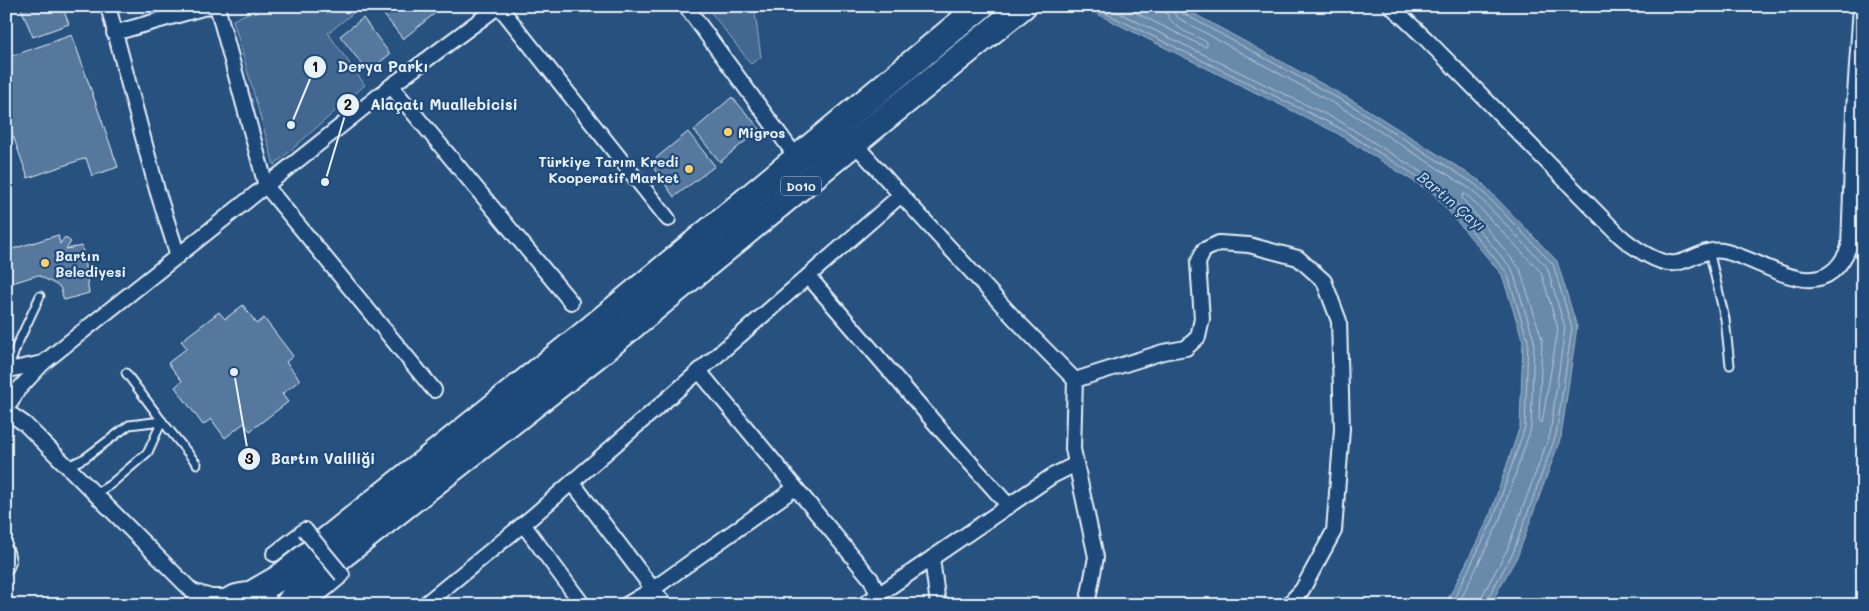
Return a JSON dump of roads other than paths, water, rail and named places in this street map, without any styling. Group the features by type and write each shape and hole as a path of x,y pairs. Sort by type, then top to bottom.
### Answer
{"highway":[{"name":"D010","path":"235,599 279,578 582,336 981,6"},
{"name":"D010","path":"288,605 298,590 596,356 1015,13"},
{"path":"235,599 260,598 271,605"}],"street":[{"path":"108,6 114,33 178,256"},
{"path":"114,33 210,6"},
{"path":"217,6 266,186 434,390"},
{"path":"13,397 43,363 391,86 499,6 668,219"},
{"path":"686,6 797,158"},
{"path":"1391,6 1628,243 1649,256 1674,264 1709,250 1723,251 1800,280 1809,280 1826,275 1834,270 1846,256 1849,247 1854,110 1861,6"},
{"path":"391,86 571,302"},
{"path":"854,143 1015,319 1074,380 1073,449 1096,557 1087,605"},
{"path":"424,605 572,482 900,195"},
{"path":"1074,380 1163,352 1186,348 1198,337 1202,319 1198,263 1204,250 1219,243 1249,245 1298,258 1324,281 1339,321 1342,429 1334,531 1302,590 1288,605"},
{"path":"808,276 1009,506"},
{"path":"7,369 43,363"},
{"path":"7,369 16,379 13,397 25,424"},
{"path":"699,371 871,580 878,595"},
{"path":"6,411 25,424 68,466 192,591 202,605"},
{"path":"863,605 1052,476 1076,464"},
{"path":"572,482 665,605"},
{"path":"626,605 653,589 795,488"},
{"path":"523,524 583,605"},
{"path":"274,554 305,530 342,575 312,600"},
{"path":"6,552 8,561 6,567"},
{"path":"932,558 938,605"},
{"path":"192,591 211,597 235,599"}],"lane":[{"path":"1709,250 1724,319 1730,365"},
{"path":"7,369 40,296"},
{"path":"126,373 197,464"},
{"path":"68,466 84,458 129,425 162,421"},
{"path":"94,494 111,484 148,452 162,421"}],"water":[{"name":"Bartın Çayı","path":"1081,6 1180,6 1357,103 1480,181 1557,261 1577,327 1561,437 1518,555 1490,605 1445,605 1489,518 1520,426 1523,341 1502,275 1434,194 1335,132"}],"place":[{"name":"Derya Parkı","path":"291,125"},
{"name":"Migros","path":"728,132"},
{"name":"Türkiye Tarım Kredi Kooperatif Market","path":"689,169"},
{"name":"Alaçatı Muallebicisi","path":"325,182"},
{"name":"Bartın Belediyesi","path":"45,263"},
{"name":"Bartın Valiliği","path":"234,372"}]}
